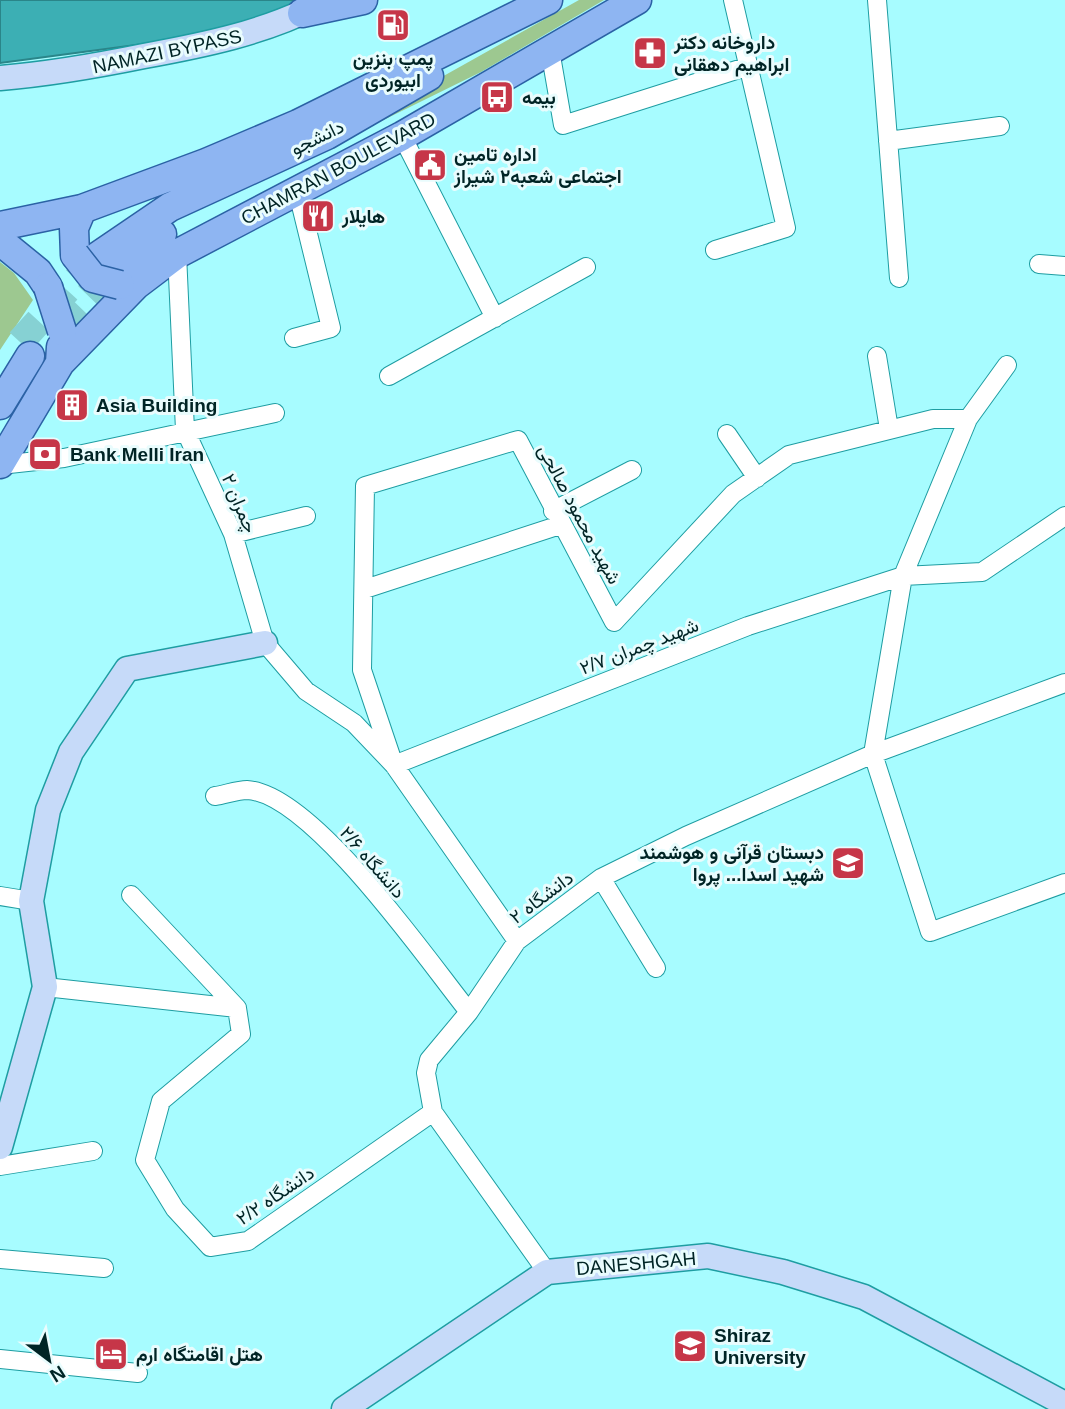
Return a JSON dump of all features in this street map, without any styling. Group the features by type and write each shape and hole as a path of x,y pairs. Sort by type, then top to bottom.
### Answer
{"main road":[{"path":"302,13 363,0"},
{"name":"CHAMRAN BOULEVARD","path":"60,363 108,271 177,254 402,136 637,0"},
{"path":"0,226 82,209 206,163 287,129 539,5"},
{"name":"دانشجو","path":"108,271 170,207 327,135 426,78 539,5"},
{"name":"دانشجو","path":"108,271 176,224 223,198 447,91 550,50"},
{"path":"82,209 74,228 108,271"},
{"path":"0,241 38,272 48,287 62,331 60,363 0,464"},
{"path":"0,373 25,349 0,405"}],"street":[{"name":"NAMAZI BYPASS","path":"0,78 63,73 218,42 302,13 328,0"},
{"path":"715,250 786,228 733,0"},
{"path":"877,0 899,278"},
{"path":"550,50 564,125 749,66"},
{"path":"888,141 1000,126"},
{"path":"402,136 495,318"},
{"path":"294,338 331,328 297,189"},
{"name":"۲ چمران","path":"177,254 185,430 233,534 265,643"},
{"path":"1039,264 1065,266"},
{"path":"389,376 586,267"},
{"path":"877,355 889,429"},
{"path":"1007,365 968,419 903,576 873,754 930,932 1065,883"},
{"path":"0,464 64,458 275,412"},
{"name":"شهید محمود صالحی","path":"394,765 362,670 365,486 517,440 614,622 733,494 789,455 933,419 968,419"},
{"path":"727,434 757,478"},
{"path":"365,589 463,557 557,518 632,470"},
{"path":"233,534 306,516"},
{"name":"۲/۷ شهید چمران","path":"394,765 748,626 903,576 982,572 1065,516"},
{"path":"0,1147 45,986 31,901 48,810 71,752 127,668 265,643 306,691 354,723 394,765 517,941"},
{"name":"۲ دانشگاه","path":"547,1272 433,1112 426,1073 429,1060 469,1012 517,941 601,878 685,836 873,754 1065,683"},
{"name":"۲/۶ دانشگاه","path":"215,796 247,790 274,800 312,824 347,861 469,1012"},
{"path":"601,878 656,968"},
{"path":"131,895 237,1008"},
{"path":"0,896 31,901"},
{"path":"45,986 237,1008"},
{"name":"۲/۲ دانشگاه","path":"237,1008 241,1034 161,1101 145,1160 175,1209 210,1247 248,1241 433,1112"},
{"path":"0,1166 93,1151"},
{"name":"DANESHGAH","path":"344,1409 547,1272 708,1256 783,1272 864,1297 1065,1404"},
{"path":"0,1259 104,1268"},
{"path":"0,1359 138,1373"}],"green space":[{"path":"579,0 604,0 481,72 353,135 349,129"},
{"path":"0,262 14,273 33,300 0,350"}],"water":[{"path":"0,0 306,0 260,23 166,41 0,63"}],"tunnel":[{"path":"20,342 98,256"},
{"path":"59,326 111,272"}],"place":[{"name":"پمپ بنزین ابیوردی","path":"393,25"},
{"name":"داروخانه دکتر ابراهیم دهقانی","path":"650,53"},
{"name":"بیمه","path":"497,97"},
{"name":"اداره تامین اجتماعی شعبه۲ شیراز","path":"430,165"},
{"name":"هایلار","path":"318,216"},
{"name":"Asia Building","path":"72,405"},
{"name":"Bank Melli Iran","path":"45,454"},
{"name":"دبستان قرآنی و هوشمند شهید اسدا... پروا","path":"848,863"},
{"name":"Shiraz University","path":"690,1346"},
{"name":"هتل اقامتگاه ارم","path":"111,1354"}]}
